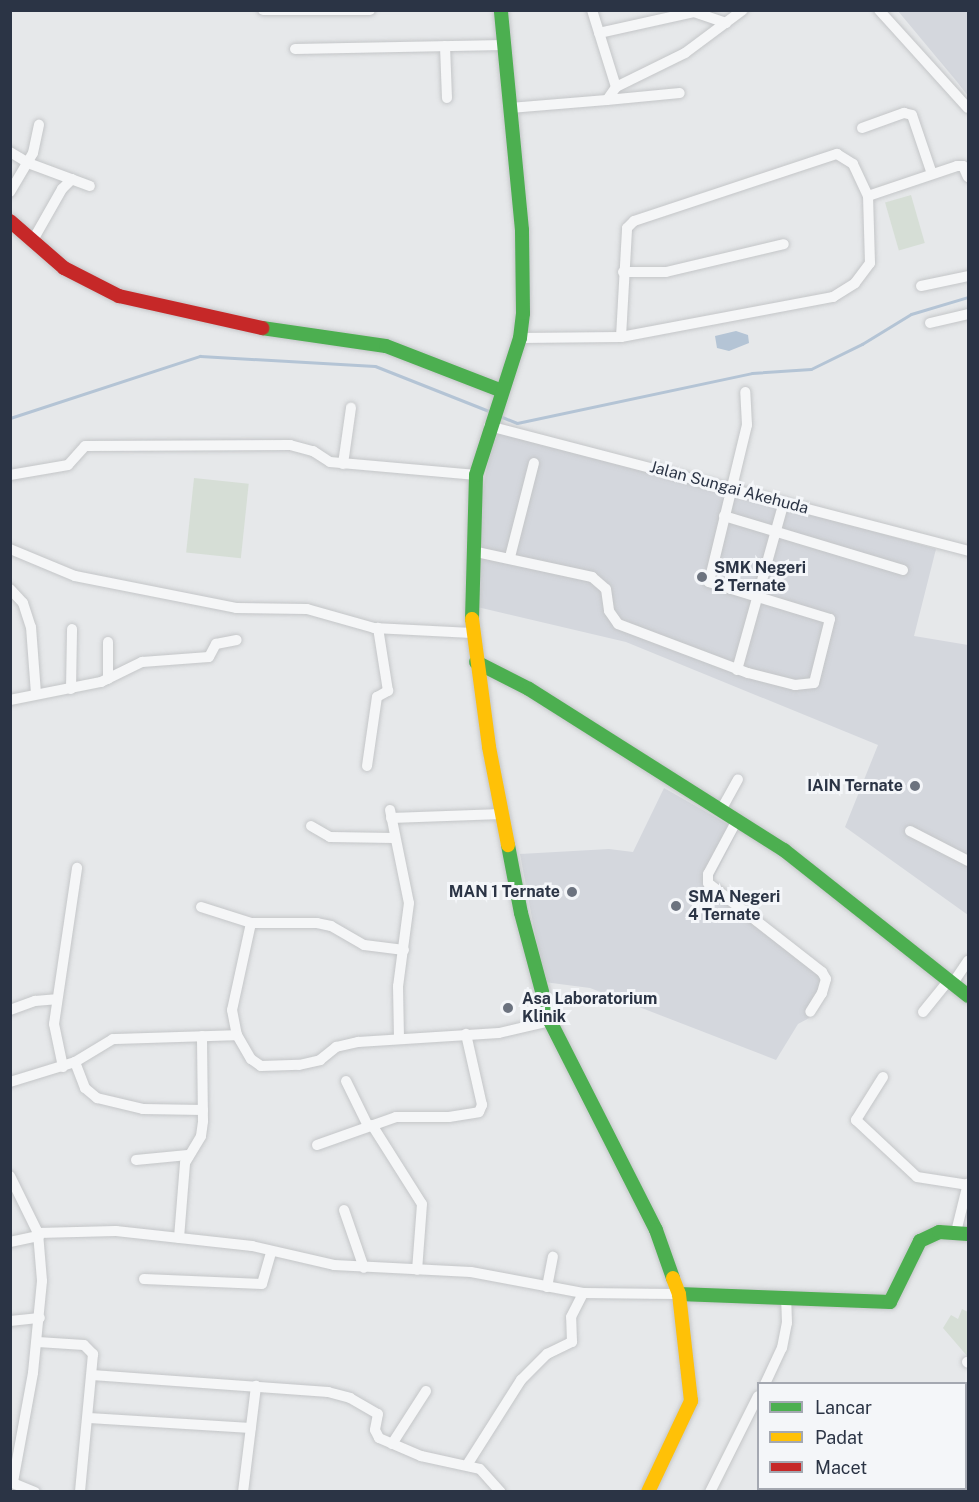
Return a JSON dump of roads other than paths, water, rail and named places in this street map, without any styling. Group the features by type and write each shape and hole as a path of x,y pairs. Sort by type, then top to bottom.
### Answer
{"main road":[{"path":"501,10 524,260 520,338 490,425 476,475 472,551 472,633 521,913 550,1021 656,1230 680,1294 691,1401 648,1491"},
{"path":"10,221 64,268 118,296 223,322 386,346 501,393"},
{"path":"476,662 529,689 801,862 969,996"},
{"path":"680,1294 890,1302 920,1242 939,1232 962,1233"}],"street":[{"path":"263,10 370,10"},
{"path":"592,10 616,87"},
{"path":"607,100 616,87 685,53 743,10"},
{"path":"879,10 969,108"},
{"path":"599,33 662,14 708,12 726,23"},
{"path":"295,50 504,45"},
{"path":"445,46 447,98"},
{"path":"510,108 680,93"},
{"path":"862,128 904,113 912,115 932,174"},
{"path":"10,192 28,163 39,125"},
{"path":"10,152 28,163 90,186"},
{"path":"520,338 621,337 796,305 844,291 867,272 870,263 868,196 847,158 829,156 634,221 627,228 621,337"},
{"path":"868,196 957,165 963,166 969,177"},
{"path":"33,240 62,189 72,179"},
{"path":"623,272 666,272 784,243"},
{"path":"921,286 969,276"},
{"path":"930,323 969,314"},
{"path":"472,551 510,557 600,581 606,589 609,611 618,624 737,670 806,686 817,679 830,619 709,582 747,425 745,392"},
{"path":"343,464 351,408"},
{"name":"Jalan Sungai Akehuda","path":"490,425 731,486 969,551"},
{"path":"10,475 68,465 90,446 290,445 313,451 330,462 476,475"},
{"path":"510,557 534,463"},
{"path":"737,670 784,502"},
{"path":"724,516 903,570"},
{"path":"10,549 33,562 96,582 236,608 307,609 378,628 472,633"},
{"path":"10,589 23,603 31,627 36,694"},
{"path":"367,766 377,697 388,691 378,628"},
{"path":"70,689 72,629"},
{"path":"10,700 70,689 108,679 142,662 209,657 216,644 237,640"},
{"path":"108,642 108,679"},
{"path":"721,810 738,779"},
{"path":"399,1037 398,986 409,903 393,838 390,814 502,814"},
{"path":"737,820 708,874 708,883 822,972 826,979 822,993 810,1012"},
{"path":"311,826 330,837 393,838"},
{"path":"910,831 969,861"},
{"path":"63,1067 54,1035 56,999 77,868"},
{"path":"201,907 250,923 316,922 331,926 364,945 404,950"},
{"path":"250,923 232,1001 237,1035 255,1064 269,1067 309,1064 343,1044 399,1037 499,1033 550,1021"},
{"path":"923,1012 969,961"},
{"path":"10,1010 35,1001 56,999"},
{"path":"317,1145 396,1117 449,1117 479,1112 482,1105 466,1034"},
{"path":"10,1082 75,1062 113,1039 237,1035"},
{"path":"179,1238 188,1155 201,1136 202,1036"},
{"path":"75,1062 85,1088 97,1098 143,1109 203,1110"},
{"path":"883,1077 856,1120 917,1177 968,1184 962,1233"},
{"path":"346,1081 370,1125 422,1204 417,1270"},
{"path":"136,1160 188,1155"},
{"path":"10,1176 39,1234 38,1342 15,1438 12,1482 35,1491"},
{"path":"344,1210 364,1268"},
{"path":"10,1242 39,1234 105,1231 179,1238 364,1268 471,1272 583,1293 680,1294"},
{"path":"144,1279 262,1284 271,1252"},
{"path":"547,1287 553,1257"},
{"path":"467,1465 521,1380 547,1354 572,1342 571,1317 583,1293"},
{"path":"765,1382 782,1348 787,1323 786,1298"},
{"path":"10,1321 40,1318"},
{"path":"38,1342 88,1347 93,1354 80,1491"},
{"path":"92,1375 313,1389 350,1398 378,1414 376,1434 421,1456 467,1465 487,1473 501,1491"},
{"path":"243,1491 256,1386"},
{"path":"392,1443 426,1391"},
{"path":"710,1491 757,1400"},
{"path":"88,1418 251,1428"}],"water":[{"path":"736,331 748,335 749,343 729,351 717,348 715,336"}],"waterway":[{"path":"502,417 517,423 752,373 811,369 862,344 911,314 968,297"},
{"path":"10,418 200,356 375,366 491,412"}],"place":[{"name":"SMK Negeri 2 Ternate","path":"702,577"},
{"name":"IAIN Ternate","path":"915,786"},
{"name":"MAN 1 Ternate","path":"572,892"},
{"name":"SMA Negeri 4 Ternate","path":"676,906"},
{"name":"Asa Laboratorium Klinik","path":"508,1008"}]}
